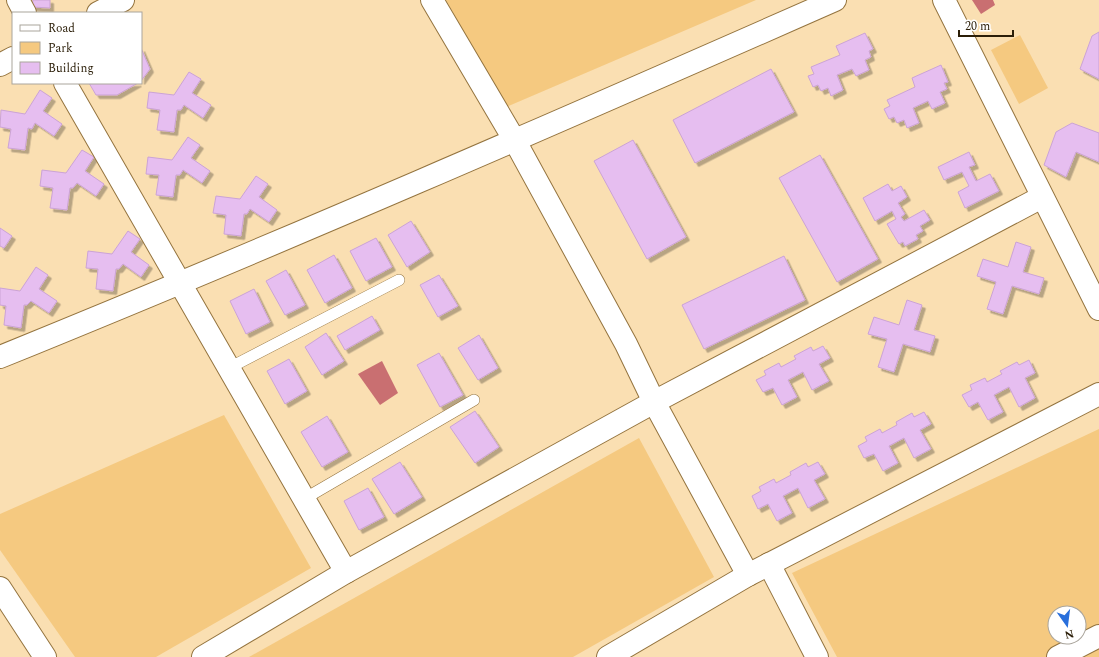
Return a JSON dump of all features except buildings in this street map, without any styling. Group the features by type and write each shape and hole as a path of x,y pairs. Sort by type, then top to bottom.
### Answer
{"street":[{"path":"18,0 24,12"},
{"path":"100,12 123,0"},
{"path":"432,0 515,141 626,344 654,402 748,575"},
{"path":"0,357 180,284 515,141 835,0"},
{"path":"944,0 1099,309"},
{"path":"0,65 12,59"},
{"path":"66,84 346,572"},
{"path":"203,657 346,572 654,402 1042,197"},
{"path":"608,657 748,575 1099,394"},
{"path":"770,564 817,657"},
{"path":"0,588 45,657"},
{"path":"1058,657 1099,636"}],"lane":[{"path":"229,368 399,280"},
{"path":"304,499 474,400"}],"green space":[{"path":"446,0 756,0 506,107"},
{"path":"1020,35 1048,88 1019,104 991,50"},
{"path":"224,415 311,568 156,657 75,657 0,550 0,514"},
{"path":"1099,429 1099,657 837,657 792,573"},
{"path":"639,438 714,577 573,657 249,657"}],"shaded area":[{"path":"972,0 993,0 995,5 981,14"},
{"path":"382,361 398,393 380,405 358,374"}]}
